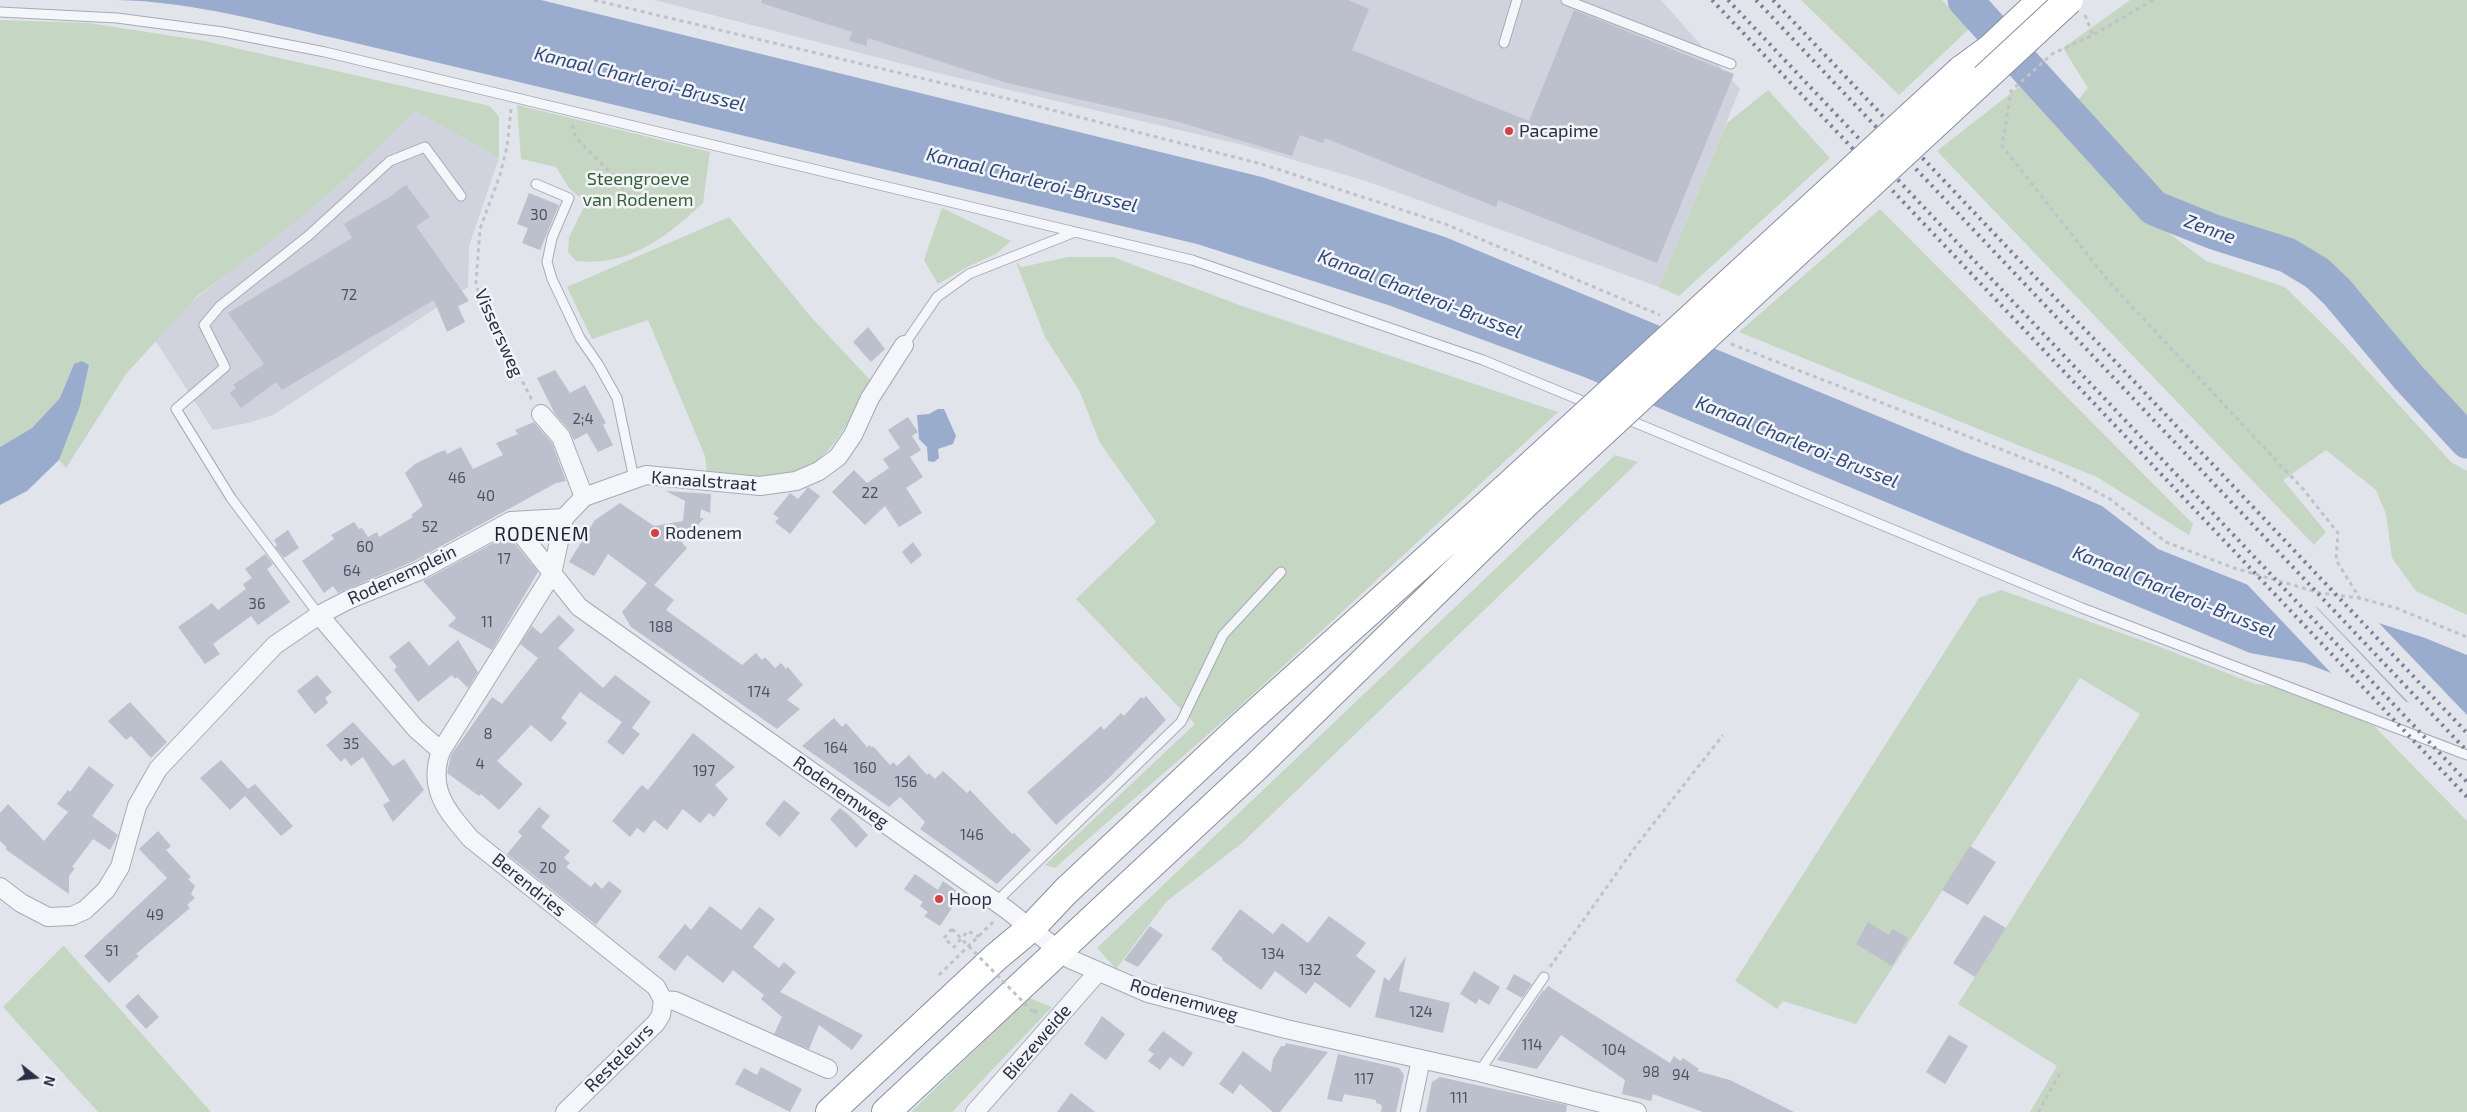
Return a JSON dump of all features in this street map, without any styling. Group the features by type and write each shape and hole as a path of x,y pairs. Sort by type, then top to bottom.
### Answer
{"highway":[{"path":"886,1112 1258,765 1515,497 1961,70 2020,0"},
{"path":"1961,70 1991,48 2067,5"},
{"path":"830,1112 996,957 1032,928 1066,890 1243,725 1515,497 2067,5"}],"street":[{"name":"Kanaalstraat","path":"564,518 584,497 646,475 760,486 796,481 819,471 838,457 853,435 870,398 904,344"},
{"path":"541,414 561,437 584,497"},
{"path":"0,887 21,903 48,917 72,916 85,910 106,890 120,866 137,806 158,769 275,645 314,608 416,729 441,751 552,574 564,518"},
{"name":"Rodenemplein","path":"314,608 348,600 419,571 512,520 564,518"},
{"path":"512,520 552,574"},
{"name":"Rodenemweg","path":"552,574 579,606 996,902 1070,959 1148,993 1638,1112"},
{"name":"Berendries","path":"441,751 435,766 435,784 455,820 471,839 656,987 663,1000"},
{"name":"Biezeweide","path":"976,1112 1098,972"},
{"path":"663,1000 675,1001 688,1006 828,1069"},
{"name":"Resteleurs","path":"565,1112 656,1023 661,1015 663,1000"},
{"path":"1410,1112 1421,1059"}],"lane":[{"path":"1504,43 1517,0"},
{"path":"1566,0 1731,64"},
{"path":"0,12 117,18 224,32 325,52 1192,260 1484,360 1602,409"},
{"path":"314,608 231,498 176,409 225,367 204,325 220,306 308,236 390,161 426,147 460,196"},
{"path":"536,184 569,198 552,238 547,262 552,279 580,338 598,364 617,398 634,479"},
{"path":"904,344 937,297 969,274 1076,232"},
{"path":"1611,413 2082,608 2467,755"},
{"path":"996,902 1181,722 1223,635 1281,572"},
{"path":"1479,1072 1544,977"}],"path":[{"path":"594,0 1017,101 1265,165 1445,224 1664,316"},
{"path":"2153,0 2093,35 2052,54 2011,91 2002,146 2110,283 2303,489 2338,533 2336,560 2359,598"},
{"path":"2067,5 2090,27 2093,35"},
{"name":"Vissersweg","path":"513,96 507,147 500,175 480,229 476,282 481,301 521,382 541,414"},
{"path":"569,110 576,138 610,172 633,201 653,205"},
{"path":"1729,343 2059,472 2110,499 2166,542 2234,568 2310,590 2359,598 2396,608 2467,637"},
{"path":"1544,977 1636,846 1723,735"},
{"path":"979,937 968,931 954,946 944,938 952,929 1034,1013"},
{"path":"2038,1112 2062,1070"}],"shaded area":[{"name":"Pacapime","path":"654,0 1661,0 1740,89 1659,287 1366,181 1239,144 946,75"},
{"path":"415,111 499,158 469,246 468,287 273,415 248,423 213,430 151,334 345,180"}],"green space":[{"path":"1801,0 1942,0 1969,29 1899,95"},
{"path":"2130,0 2467,0 2467,425 2333,284 2288,250 2195,219 2159,203 2078,100 2088,88 2063,48"},
{"path":"0,20 89,23 205,41 490,106 499,117 499,158 415,111 345,180 280,234 196,297 126,374 66,468 59,460 80,406 89,365 74,364 61,398 32,428 0,447"},
{"path":"2020,86 2063,124 2119,189 2162,228 2206,261 2285,287 2343,344 2452,463 2467,471 2467,615 2416,591 2392,558 2386,514 2376,490 2326,450 2283,480 2326,532 2314,545 1937,151"},
{"path":"1768,90 1830,158 1679,296 1659,287 1726,124"},
{"name":"Steengroeve van Rodenem","path":"517,105 710,152 703,203 661,238 646,247 613,259 595,262 576,261 568,252 569,237 586,203 569,188 556,167 521,159"},
{"path":"942,208 1011,241 996,254 967,267 938,284 924,260"},
{"path":"1880,209 2193,524 2189,535 2097,477 1739,332"},
{"path":"729,217 811,317 871,381 848,422 831,447 809,468 795,475 766,477 707,473 705,456 648,320 592,339 567,287"},
{"path":"1068,257 1113,257 1239,305 1558,412 1237,709 1055,868 1045,865 1195,724 1076,599 1156,522 1100,443 1079,390 1045,337 1016,262 1022,267"},
{"path":"1615,455 1638,462 1242,843 1166,902 1116,969 1097,948"},
{"path":"2001,590 2155,645 2255,684 2297,689 2374,726 2467,821 2467,1112 2030,1112 2057,1066 1958,1004 2140,714 2080,678 1856,1024 1783,1001 1777,1009 1735,981 1979,598"},
{"path":"63,946 211,1112 98,1112 3,1007"},
{"path":"1029,998 1052,1007 952,1112 911,1112"}],"water":[{"name":"Kanaal Charleroi-Brussel","path":"115,0 541,0 1262,177 1445,237 1962,451 2058,487 2102,506 2158,549 2286,600 2357,616 2425,638 2467,655 2467,725 2305,663 2250,653 1584,377 1388,305 1197,244 232,14 173,4"},
{"path":"82,361 89,365 80,406 59,460 27,491 0,505 0,447 32,428 60,398 74,364"},
{"path":"938,409 944,409 956,436 953,444 938,449 939,458 934,462 928,461 927,447 919,439 917,415 929,414"}],"pier":[{"path":"2243,580 2287,597 2313,604 2409,705 2334,676"},
{"path":"2314,604 2376,620 2467,715 2467,727 2412,706"}],"building":[{"name":"Pacapime","path":"762,0 1348,0 1369,9 1352,50 1529,121 1574,10 1734,74 1657,263 1498,200 1496,207 1325,138 1323,143 1300,135 1292,156 1179,122 1007,83 868,38 866,46 849,41 852,32 761,3"},
{"path":"406,185 430,217 416,226 469,301 458,306 465,322 447,332 434,300 282,390 276,382 241,408 230,393 236,388 233,385 264,364 228,313 352,238 344,224 395,194"},
{"path":"529,193 559,205 540,250 522,243 528,228 517,224"},
{"path":"868,327 885,349 871,362 853,342"},
{"path":"555,370 570,393 585,385 606,423 603,425 613,445 598,452 587,433 574,440 569,430 555,414 537,378"},
{"path":"908,417 918,432 912,436 921,450 910,457 923,477 906,488 922,513 899,527 885,506 865,525 832,492 854,470 867,483 889,468 883,459 900,448 888,430"},
{"path":"534,422 552,443 566,481 556,483 414,561 338,593 333,586 324,593 302,561 334,539 331,535 354,522 359,529 362,528 368,537 377,532 379,537 413,517 411,515 423,506 405,473 415,464 445,450 447,454 461,447 473,469 503,455 496,443 518,434 515,430"},
{"path":"808,487 820,496 790,534 775,522 779,518 773,514 790,493 798,499"},
{"path":"666,491 711,494 710,513 701,509 700,518 704,518 682,543 687,548 654,585 674,600 666,610 742,665 756,653 762,660 765,657 775,668 781,663 786,669 788,667 803,685 787,700 800,709 777,729 631,627 622,612 647,583 608,554 594,576 569,562 595,520 620,503 654,526 683,521 685,501"},
{"path":"288,530 299,548 284,558 275,547 277,545 274,540"},
{"path":"508,535 538,572 492,650 448,626 456,618 423,581"},
{"path":"913,542 922,555 911,564 902,552"},
{"path":"265,554 273,564 267,569 290,602 258,625 251,616 213,644 220,654 205,664 178,627 212,603 218,610 246,589 243,584 252,578 245,569"},
{"path":"559,615 575,630 558,648 603,688 615,675 651,702 632,728 640,734 623,755 607,742 622,722 580,692 561,718 567,723 551,742 531,725 497,761 523,784 499,810 481,794 479,796 447,773 451,755 492,697 502,704 538,658 520,644 532,626 541,634"},
{"path":"458,640 478,672 468,688 457,677 455,679 452,675 418,702 394,670 397,667 389,657 409,641 429,666"},
{"path":"317,675 332,692 325,698 328,703 315,714 297,691"},
{"path":"1146,696 1166,720 1108,779 1056,825 1027,792 1101,726 1104,730 1121,713 1124,716 1141,697 1143,699"},
{"path":"130,702 167,742 151,758 131,736 126,740 108,721"},
{"path":"834,718 842,727 846,723 867,747 870,745 872,748 873,746 890,765 893,762 897,766 909,755 927,775 929,773 935,779 943,771 967,793 970,790 1012,834 1014,833 1031,850 997,884 920,829 925,822 900,797 889,807 802,746"},
{"path":"353,722 393,766 404,759 424,790 393,822 383,805 390,801 363,757 351,766 345,758 341,762 326,745"},
{"path":"693,733 735,767 715,785 728,799 714,817 709,813 700,823 683,809 667,830 654,820 644,833 637,828 630,837 612,821 642,785 648,790"},
{"path":"221,760 248,789 255,784 293,826 281,836 245,796 230,810 200,778"},
{"path":"89,766 114,785 92,816 118,835 110,850 93,839 72,867 75,868 69,876 69,894 5,849 7,848 0,841 0,813 8,804 44,841 68,812 57,804 68,790 70,792"},
{"path":"784,800 800,813 780,837 765,824"},
{"path":"539,807 550,816 541,827 570,851 564,858 570,863 566,867 591,887 595,882 602,889 609,881 622,891 596,925 507,854 522,836 518,832"},
{"path":"840,808 868,835 856,848 830,819"},
{"path":"158,831 171,846 166,850 191,877 188,879 195,886 191,894 195,898 187,905 190,908 136,954 139,956 109,983 84,956 167,878 139,849"},
{"path":"1970,846 1996,862 1968,905 1942,890"},
{"name":"Hoop","path":"915,874 938,890 943,881 961,894 940,926 924,916 928,912 920,906 923,902 904,889"},
{"path":"710,906 741,930 759,907 775,919 753,947 779,968 784,962 796,972 780,992 863,1035 852,1050 819,1025 809,1049 774,1034 782,1017 761,999 764,995 733,970 723,983 687,955 675,971 658,957 685,924 691,930"},
{"path":"1240,909 1273,934 1282,923 1308,943 1329,916 1366,943 1356,956 1376,971 1350,1008 1315,982 1306,994 1275,971 1261,990 1222,960 1223,958 1211,949"},
{"path":"1984,915 2006,928 1975,977 1953,963"},
{"path":"1868,922 1889,935 1893,929 1908,938 1892,966 1856,944"},
{"path":"1150,926 1163,935 1138,967 1124,960"},
{"path":"1406,956 1399,991 1450,1003 1443,1033 1375,1017 1384,977 1389,981"},
{"path":"1474,971 1500,987 1489,1005 1479,999 1476,1004 1460,994"},
{"path":"1514,974 1532,984 1522,998 1506,989"},
{"path":"1548,986 1670,1063 1674,1056 1680,1061 1683,1058 1699,1069 1697,1071 1730,1080 1794,1112 1703,1112 1653,1094 1651,1101 1622,1094 1625,1080 1561,1035 1537,1069 1497,1060 1543,990"},
{"path":"138,994 159,1017 146,1029 125,1006"},
{"path":"1102,1016 1125,1034 1106,1060 1084,1044"},
{"path":"1163,1031 1193,1053 1183,1067 1170,1057 1160,1070 1148,1061 1154,1054 1148,1050"},
{"path":"1949,1035 1968,1046 1945,1084 1926,1072"},
{"path":"1286,1043 1328,1052 1280,1112 1273,1112 1240,1084 1233,1094 1219,1084 1243,1051 1271,1072 1273,1059 1281,1046 1285,1046"},
{"path":"1338,1054 1399,1068 1404,1075 1396,1112 1381,1112 1382,1105 1376,1103 1376,1100 1344,1094 1342,1102 1327,1099"},
{"path":"761,1067 802,1089 790,1112 735,1084 744,1068 757,1075"},
{"path":"1440,1077 1567,1105 1566,1112 1426,1112 1432,1082"},
{"path":"1071,1093 1095,1112 1057,1112"}],"waterway":[{"name":"Zenne","path":"1965,0 2154,208 2214,232 2287,255 2317,273 2337,292 2409,378 2467,441"}],"railway":[{"path":"1712,0 2467,797"},
{"path":"1728,0 2467,782"},
{"path":"1756,0 2467,751"},
{"path":"1773,0 2467,733"}],"place":[{"name":"Pacapime","path":"1509,131"},
{"name":"Rodenem","path":"655,533"},
{"name":"Hoop","path":"939,899"}],"district":[{"name":"RODENEM","path":"542,535"}]}
